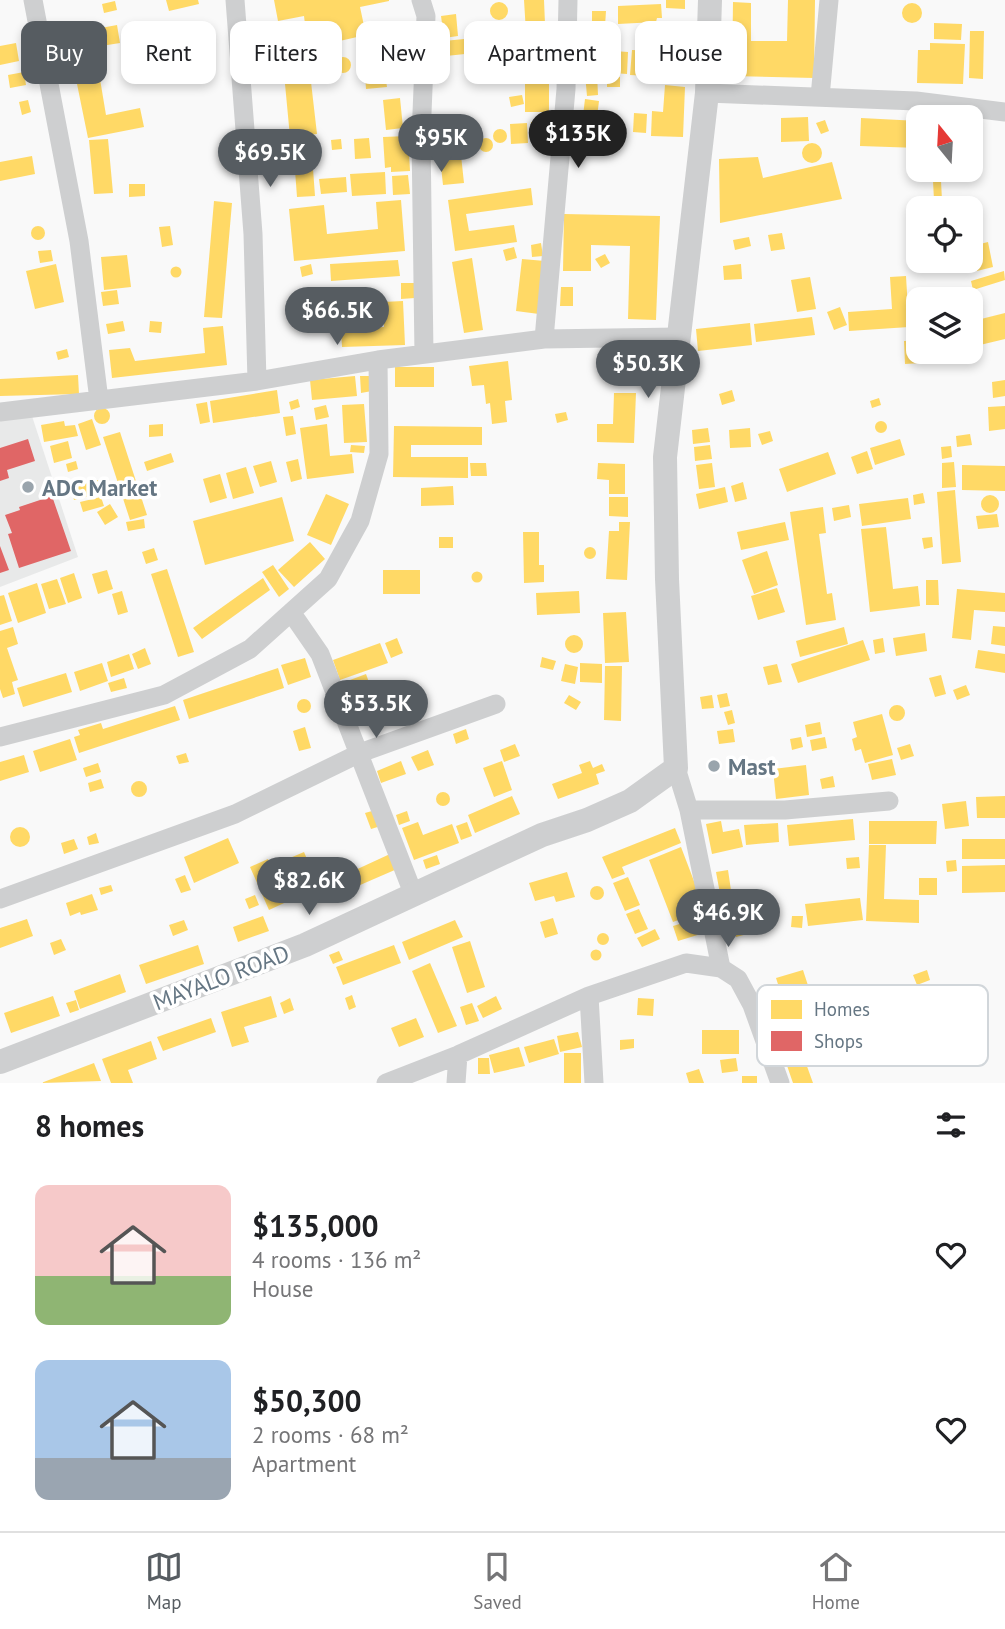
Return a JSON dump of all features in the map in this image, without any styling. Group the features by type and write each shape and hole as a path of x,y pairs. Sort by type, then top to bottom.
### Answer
{"street":[{"path":"33,0 79,241 99,400"},
{"path":"235,0 253,234 257,381"},
{"path":"421,0 426,16 421,137 424,354"},
{"path":"544,339 566,89 568,0"},
{"path":"710,0 708,93 665,457 667,579 676,768 689,810 721,968"},
{"path":"820,97 829,0"},
{"path":"708,93 916,101 1005,112"},
{"path":"0,412 257,381 378,360 544,339 678,337"},
{"path":"0,737 164,695 250,649 328,579 360,521 379,454 378,360"},
{"path":"291,612 320,654 413,893"},
{"path":"0,899 235,814 360,753 496,704"},
{"name":"MAYALO ROAD","path":"0,1062 305,945 542,835 587,820 630,801 676,768"},
{"path":"689,810 785,810 889,801"},
{"path":"386,1083 458,1055 589,996 686,963 721,968 738,979 757,1019"},
{"path":"589,996 594,1083"},
{"path":"456,1083 458,1055"},
{"path":"774,1066 780,1083"}],"shaded area":[{"name":"ADC Market","path":"31,413 78,557 0,587 0,417"}],"building: Homes":[{"path":"166,0 198,0 199,4 169,11"},
{"path":"274,0 389,0 360,7 363,21 356,21 356,37 342,40 342,21 305,21 304,16 278,21"},
{"path":"524,0 544,0 545,21 525,21"},
{"path":"666,0 685,0 685,9 666,8"},
{"path":"788,0 815,0 814,78 747,76 747,21 733,21 733,2 751,3 751,41 787,41"},
{"path":"115,1 117,10 104,13 102,4"},
{"path":"499,2 505,5 508,11 505,17 499,20 493,17 490,11 493,5"},
{"path":"912,3 919,6 922,13 919,20 912,23 905,20 902,13 905,6"},
{"path":"661,4 662,18 657,18 656,21 621,24 618,21 618,6"},
{"path":"592,11 606,11 605,21 592,21"},
{"path":"456,14 458,36 450,37 450,21 442,21 441,16"},
{"path":"934,23 962,24 961,40 934,39"},
{"path":"117,25 120,43 107,45 107,27"},
{"path":"970,31 984,31 983,79 969,78"},
{"path":"464,39 464,54 450,56 450,40"},
{"path":"16,43 19,61 0,65 0,46"},
{"path":"930,43 965,44 963,84 917,83 918,50 930,50"},
{"path":"632,50 635,50 635,75 630,75"},
{"path":"621,52 628,52 627,74 621,74"},
{"path":"342,57 350,62 350,68 342,73"},
{"path":"21,73 21,84 26,85 10,88 8,75"},
{"path":"77,84 101,84 106,115 140,108 144,127 88,138"},
{"path":"285,84 311,84 317,134 290,137"},
{"path":"366,84 387,84 387,87 366,89"},
{"path":"525,84 549,84 549,112 525,112"},
{"path":"586,84 598,84 598,95 587,96"},
{"path":"607,84 620,84 620,87 607,87"},
{"path":"665,85 685,87 683,137 651,136 652,111 663,112"},
{"path":"522,95 524,104 511,107 509,97"},
{"path":"400,98 403,128 386,130 383,100"},
{"path":"585,99 599,101 595,133 581,132"},
{"path":"28,100 31,112 22,115 19,102"},
{"path":"634,113 647,114 646,133 633,132"},
{"path":"808,117 809,141 781,142 781,118"},
{"path":"861,118 906,120 906,148 860,146"},
{"path":"825,120 829,131 821,134 816,123"},
{"path":"549,121 550,139 531,140 531,122"},
{"path":"527,123 528,143 511,144 510,124"},
{"path":"500,129 505,131 505,141 500,143 495,141 493,136 495,131"},
{"path":"408,136 410,171 391,172 391,167 385,168 383,137"},
{"path":"369,138 371,158 355,159 354,139"},
{"path":"486,138 491,140 491,150 486,152 481,150 479,145 481,140"},
{"path":"108,139 113,193 94,194 89,140"},
{"path":"341,139 342,149 332,150 331,140"},
{"path":"304,142 305,153 291,154 290,143"},
{"path":"812,143 819,146 822,153 819,160 812,163 805,160 802,153 805,146"},
{"path":"460,146 464,183 443,185 439,148"},
{"path":"312,155 315,196 297,197 294,157"},
{"path":"32,156 35,174 0,181 0,162"},
{"path":"758,157 763,178 832,162 842,199 720,223 719,159"},
{"path":"385,172 386,194 352,196 350,174"},
{"path":"408,175 410,194 393,195 392,176"},
{"path":"346,177 347,192 321,194 319,179"},
{"path":"933,182 941,182 942,196 934,196"},
{"path":"129,184 145,184 145,196 129,197"},
{"path":"531,188 533,205 466,214 469,231 514,225 517,242 455,251 448,200"},
{"path":"401,200 405,251 294,261 289,209 324,205 327,234 378,229 376,202"},
{"path":"214,201 232,203 222,318 204,317"},
{"path":"564,214 660,216 656,320 628,319 630,246 591,245 591,271 563,271"},
{"path":"38,226 43,228 43,238 38,240 33,238 31,233 33,228"},
{"path":"170,226 173,245 162,247 159,227"},
{"path":"782,233 785,249 771,251 768,235"},
{"path":"749,237 751,246 735,250 733,240"},
{"path":"988,242 993,267 983,270 983,243"},
{"path":"541,243 543,256 532,257 531,245"},
{"path":"514,247 517,258 506,261 503,250"},
{"path":"51,250 53,261 40,263 38,251"},
{"path":"605,254 610,263 601,268 595,259"},
{"path":"127,255 131,287 104,290 101,257"},
{"path":"472,258 483,330 464,333 452,262"},
{"path":"522,259 545,261 539,314 516,311"},
{"path":"398,260 400,276 331,281 330,264"},
{"path":"56,264 64,302 35,309 26,271"},
{"path":"311,264 313,274 302,277 300,267"},
{"path":"741,264 742,279 724,280 723,266"},
{"path":"176,266 182,272 176,278 170,272"},
{"path":"1004,271 1005,280 983,287 972,287 971,281"},
{"path":"906,276 906,327 849,331 848,312 892,309 890,277"},
{"path":"810,277 816,309 797,312 791,280"},
{"path":"401,283 415,283 415,298 401,299"},
{"path":"561,287 573,287 573,306 560,306"},
{"path":"117,290 119,304 103,306 101,292"},
{"path":"403,301 405,345 342,347 341,329 384,327 383,302"},
{"path":"840,307 847,325 834,330 827,312"},
{"path":"1005,313 1005,339 983,344 983,318"},
{"path":"812,317 815,335 756,342 754,324"},
{"path":"123,321 125,331 108,334 106,324"},
{"path":"150,321 162,322 161,333 149,332"},
{"path":"750,323 752,345 698,351 696,329"},
{"path":"223,326 227,365 112,378 109,350 130,348 135,361 205,353 203,328"},
{"path":"906,341 906,364 905,364"},
{"path":"67,349 69,357 58,360 56,352"},
{"path":"508,361 512,400 505,401 507,422 492,424 490,403 486,404 484,385 472,386 469,366"},
{"path":"395,367 434,367 434,387 395,387"},
{"path":"78,375 79,394 0,396 0,379"},
{"path":"355,376 357,396 312,400 310,380"},
{"path":"360,376 371,376 372,391 361,393"},
{"path":"1005,380 1005,396 993,398 992,382"},
{"path":"277,390 280,413 213,423 210,401"},
{"path":"732,390 735,401 722,405 719,394"},
{"path":"614,393 636,393 634,443 597,442 597,424 613,424"},
{"path":"879,398 881,405 872,408 870,401"},
{"path":"298,399 300,407 291,410 289,402"},
{"path":"207,402 210,422 200,424 196,404"},
{"path":"364,404 367,442 344,443 342,405"},
{"path":"326,405 329,417 316,420 314,408"},
{"path":"1005,406 1005,429 989,431 988,407"},
{"path":"102,408 108,410 108,422 102,424 96,422 94,416 96,410"},
{"path":"566,412 568,420 557,423 555,414"},
{"path":"293,416 296,434 286,436 283,417"},
{"path":"92,419 101,445 86,450 78,424"},
{"path":"64,421 65,426 75,425 78,436 44,442 41,425"},
{"path":"881,421 887,427 881,433 875,427"},
{"path":"163,424 163,436 149,437 149,425"},
{"path":"327,424 330,456 352,454 354,473 307,479 300,428"},
{"path":"394,426 482,427 482,445 411,445 411,457 468,457 468,478 393,477"},
{"path":"708,428 710,442 693,444 692,430"},
{"path":"750,428 751,447 730,448 729,430"},
{"path":"770,431 773,441 762,445 758,434"},
{"path":"120,432 147,515 130,520 103,437"},
{"path":"970,434 972,445 957,447 956,436"},
{"path":"900,439 905,455 875,465 870,448"},
{"path":"68,441 72,458 54,463 50,446"},
{"path":"351,445 365,446 364,453 350,452"},
{"path":"710,445 712,459 695,461 694,447"},
{"path":"951,446 952,457 942,459 941,447"},
{"path":"867,451 873,469 857,474 851,457"},
{"path":"828,452 836,474 787,492 779,469"},
{"path":"171,453 174,462 147,471 144,462"},
{"path":"298,459 302,479 291,482 286,462"},
{"path":"76,461 78,469 68,472 66,464"},
{"path":"271,461 277,482 260,487 253,466"},
{"path":"954,462 956,487 942,488 942,463"},
{"path":"470,463 486,463 487,476 471,476"},
{"path":"598,463 625,464 625,494 609,494 609,480 597,479"},
{"path":"712,463 715,487 699,489 696,465"},
{"path":"962,465 1005,466 1005,491 962,490"},
{"path":"246,467 254,493 233,499 226,473"},
{"path":"220,474 227,498 210,503 203,479"},
{"path":"98,480 101,493 74,500 71,488"},
{"path":"743,482 747,499 735,502 731,486"},
{"path":"453,486 454,505 421,506 421,488"},
{"path":"725,487 728,502 699,509 696,494"},
{"path":"955,490 961,562 942,564 937,492"},
{"path":"923,493 925,503 914,505 913,495"},
{"path":"326,494 349,504 331,545 307,535"},
{"path":"990,495 996,498 999,504 996,510 990,513 984,510 981,504 984,498"},
{"path":"101,497 104,506 83,512 80,502"},
{"path":"282,497 294,541 205,565 193,521"},
{"path":"609,497 628,497 628,517 609,516"},
{"path":"908,498 911,519 862,526 859,504"},
{"path":"110,504 118,517 105,525 97,512"},
{"path":"849,505 851,517 834,521 832,508"},
{"path":"823,507 826,533 819,534 827,594 832,593 836,620 806,625 790,512"},
{"path":"997,514 999,527 978,529 976,516"},
{"path":"144,519 145,528 128,531 126,522"},
{"path":"619,522 630,522 627,580 606,579 609,531 619,531"},
{"path":"785,522 789,540 741,550 737,532"},
{"path":"886,527 893,589 918,586 920,606 870,612 861,529"},
{"path":"523,532 539,532 539,565 544,565 544,582 524,583"},
{"path":"439,537 453,537 453,548 439,548"},
{"path":"932,537 933,547 924,549 922,538"},
{"path":"310,542 325,559 294,587 278,570"},
{"path":"590,547 596,553 590,559 584,553"},
{"path":"154,548 158,560 146,564 142,552"},
{"path":"767,551 778,585 754,594 742,560"},
{"path":"273,565 289,589 279,597 262,572"},
{"path":"167,569 194,652 178,657 151,574"},
{"path":"107,570 113,589 98,594 92,574"},
{"path":"383,570 420,570 420,594 383,594"},
{"path":"477,571 483,577 477,583 471,577"},
{"path":"74,573 82,598 68,603 60,578"},
{"path":"263,578 270,590 202,639 193,628"},
{"path":"57,579 66,604 49,609 41,584"},
{"path":"926,580 938,580 939,605 926,605"},
{"path":"37,583 46,613 18,623 8,593"},
{"path":"777,588 785,612 758,620 751,596"},
{"path":"957,589 1005,593 1005,612 974,610 971,640 952,638"},
{"path":"122,591 128,612 118,615 112,594"},
{"path":"579,591 580,613 537,615 536,593"},
{"path":"4,595 12,621 0,625 0,596"},
{"path":"626,612 629,662 605,663 603,613"},
{"path":"993,626 1005,627 1005,646 991,644"},
{"path":"13,627 18,644 7,648 18,680 12,682 15,694 3,698 0,689 0,631"},
{"path":"844,627 848,644 800,657 796,641"},
{"path":"925,633 927,651 896,656 893,638"},
{"path":"574,635 581,637 581,651 574,653 567,651 565,644 567,637"},
{"path":"397,638 403,653 391,658 385,643"},
{"path":"883,638 885,652 875,654 873,640"},
{"path":"863,640 870,660 798,683 791,664"},
{"path":"380,643 388,663 340,680 333,660"},
{"path":"145,648 151,664 138,669 132,654"},
{"path":"978,650 1005,654 1005,673 975,668"},
{"path":"129,654 134,669 111,677 107,662"},
{"path":"542,657 556,661 553,670 540,667"},
{"path":"305,658 311,677 288,685 281,665"},
{"path":"102,663 108,681 80,691 74,672"},
{"path":"580,663 602,664 602,683 580,682"},
{"path":"565,664 578,667 575,684 561,681"},
{"path":"777,664 782,682 768,685 763,667"},
{"path":"605,666 622,666 621,721 604,720"},
{"path":"278,668 284,688 189,719 183,700"},
{"path":"66,673 72,692 23,707 17,688"},
{"path":"366,674 380,713 356,722 342,683"},
{"path":"941,675 946,694 935,697 929,678"},
{"path":"124,678 127,688 111,692 108,683"},
{"path":"966,685 970,695 957,700 953,690"},
{"path":"727,693 730,706 720,708 717,695"},
{"path":"569,695 581,702 576,710 564,703"},
{"path":"712,695 714,708 702,709 700,697"},
{"path":"392,697 396,709 387,712 382,701"},
{"path":"301,699 307,699 311,706 307,713 301,713 297,709 297,703"},
{"path":"897,705 903,707 903,719 897,721 891,719 889,713 891,707"},
{"path":"175,706 180,720 79,753 74,737 80,735 78,730 101,723 103,729"},
{"path":"732,710 735,723 728,725 724,712"},
{"path":"882,714 893,755 865,763 861,749 855,751 852,739 857,737 853,722"},
{"path":"820,722 822,734 807,737 805,725"},
{"path":"305,727 311,748 299,751 293,731"},
{"path":"466,729 469,739 456,744 453,734"},
{"path":"733,729 735,742 719,744 717,731"},
{"path":"801,737 803,747 792,750 790,739"},
{"path":"825,737 827,748 812,751 810,740"},
{"path":"70,739 77,760 40,772 33,751"},
{"path":"515,744 520,756 504,762 500,750"},
{"path":"910,744 914,756 901,760 897,748"},
{"path":"428,750 434,765 418,771 411,757"},
{"path":"186,753 189,762 179,764 176,756"},
{"path":"24,755 29,772 0,781 0,762"},
{"path":"892,759 896,775 872,780 868,764"},
{"path":"401,761 406,774 381,783 377,771"},
{"path":"502,761 512,790 494,797 483,768"},
{"path":"590,761 593,768 602,764 605,771 596,774 599,784 558,799 552,784 582,773 579,765"},
{"path":"98,763 101,772 86,777 83,768"},
{"path":"806,765 809,795 776,799 773,769"},
{"path":"833,776 835,787 822,789 820,779"},
{"path":"101,779 104,788 90,792 88,783"},
{"path":"139,781 145,783 145,795 139,797 133,795 131,789 133,783"},
{"path":"443,792 448,794 448,804 443,806 438,804 436,799 438,794"},
{"path":"512,796 520,814 475,833 468,815"},
{"path":"1005,796 1005,818 977,818 976,797"},
{"path":"966,801 969,826 945,829 942,804"},
{"path":"379,809 384,825 371,829 365,813"},
{"path":"407,811 410,821 399,825 396,815"},
{"path":"853,819 855,840 789,846 787,825"},
{"path":"721,821 723,832 739,829 743,847 712,854 706,824"},
{"path":"869,821 937,821 936,844 869,844"},
{"path":"418,822 423,835 452,824 459,843 414,860 402,828"},
{"path":"467,822 472,836 461,840 456,826"},
{"path":"778,823 779,842 746,845 744,825"},
{"path":"20,827 27,830 30,837 27,844 20,847 13,844 10,837 13,830"},
{"path":"675,828 681,843 622,867 625,874 612,879 602,857"},
{"path":"96,833 99,843 89,845 87,837"},
{"path":"228,838 239,863 194,883 184,857"},
{"path":"74,839 78,849 64,854 61,843"},
{"path":"962,839 1005,839 1005,859 962,859"},
{"path":"869,845 886,845 884,899 919,900 919,923 866,921"},
{"path":"681,847 705,910 673,922 649,860"},
{"path":"304,852 319,887 269,910 250,867 268,859 271,866"},
{"path":"390,854 397,869 344,892 338,878"},
{"path":"437,855 440,864 426,869 423,860"},
{"path":"859,857 860,868 847,869 846,858"},
{"path":"956,860 957,871 947,872 946,861"},
{"path":"1005,865 1005,892 962,893 962,866"},
{"path":"728,870 732,897 721,899 716,872"},
{"path":"567,872 575,897 556,902 554,896 535,901 529,883"},
{"path":"185,875 191,890 181,893 175,879"},
{"path":"628,877 640,905 625,911 613,883"},
{"path":"919,878 937,878 937,895 919,895"},
{"path":"111,885 113,891 101,895 99,888"},
{"path":"597,886 602,888 602,898 597,900 592,898 590,893 592,888"},
{"path":"92,894 98,910 70,916 66,903"},
{"path":"255,895 259,905 249,909 245,899"},
{"path":"860,898 863,920 808,926 805,904"},
{"path":"740,899 745,917 762,913 766,929 736,937 727,903"},
{"path":"639,909 648,929 635,934 626,914"},
{"path":"263,916 269,931 238,942 233,927"},
{"path":"792,916 803,916 802,928 791,927"},
{"path":"553,918 558,934 545,938 540,922"},
{"path":"699,918 704,933 678,941 673,926"},
{"path":"27,919 33,936 0,948 0,928"},
{"path":"184,920 188,930 173,936 169,925"},
{"path":"455,920 463,937 409,960 402,942"},
{"path":"655,929 660,939 642,947 637,938"},
{"path":"603,933 609,939 603,945 597,939"},
{"path":"61,939 66,950 54,955 50,943"},
{"path":"470,941 485,987 467,993 452,947"},
{"path":"198,945 204,964 146,984 139,965"},
{"path":"394,945 401,963 343,985 336,967"},
{"path":"596,949 602,955 596,961 590,955"},
{"path":"339,951 343,960 333,964 329,955"},
{"path":"430,963 457,1026 438,1033 412,971"},
{"path":"803,970 808,985 778,985 776,978"},
{"path":"927,970 930,980 917,985 913,975"},
{"path":"120,974 126,992 80,1009 74,991"},
{"path":"352,995 356,1007 349,1010 345,998"},
{"path":"53,996 60,1016 11,1033 4,1013"},
{"path":"271,996 277,1017 244,1027 249,1042 232,1047 221,1012"},
{"path":"496,996 502,1009 483,1018 477,1006"},
{"path":"290,998 294,1010 284,1014 280,1003"},
{"path":"638,998 654,999 653,1016 637,1015"},
{"path":"76,1000 79,1010 70,1013 66,1003"},
{"path":"472,1003 479,1021 466,1025 460,1007"},
{"path":"211,1018 216,1032 163,1051 157,1037"},
{"path":"416,1018 424,1037 399,1047 391,1028"},
{"path":"702,1030 739,1030 739,1054 702,1054"},
{"path":"578,1032 582,1047 560,1052 557,1036"},
{"path":"554,1039 559,1054 529,1063 524,1047"},
{"path":"634,1039 634,1048 620,1050 620,1040"},
{"path":"151,1041 157,1059 128,1070 133,1083 111,1083 102,1059"},
{"path":"519,1047 525,1066 494,1073 489,1055"},
{"path":"564,1053 581,1053 581,1083 564,1083"},
{"path":"478,1058 489,1058 490,1074 478,1074"},
{"path":"736,1058 738,1071 722,1073 720,1060"},
{"path":"94,1063 101,1081 41,1083"},
{"path":"787,1066 807,1066 813,1083 793,1083"},
{"path":"699,1069 704,1083 689,1083 686,1073"},
{"path":"742,1076 757,1076 757,1083 742,1083"}],"building: Shops":[{"path":"28,439 35,461 7,470 9,478 0,481 0,448"},
{"path":"52,496 71,551 19,568 8,534 12,533 5,515 20,510 19,507"},
{"path":"0,546 9,570 0,573"}],"place":[{"name":"ADC Market","path":"28,487"},
{"name":"Mast","path":"714,766"}]}
